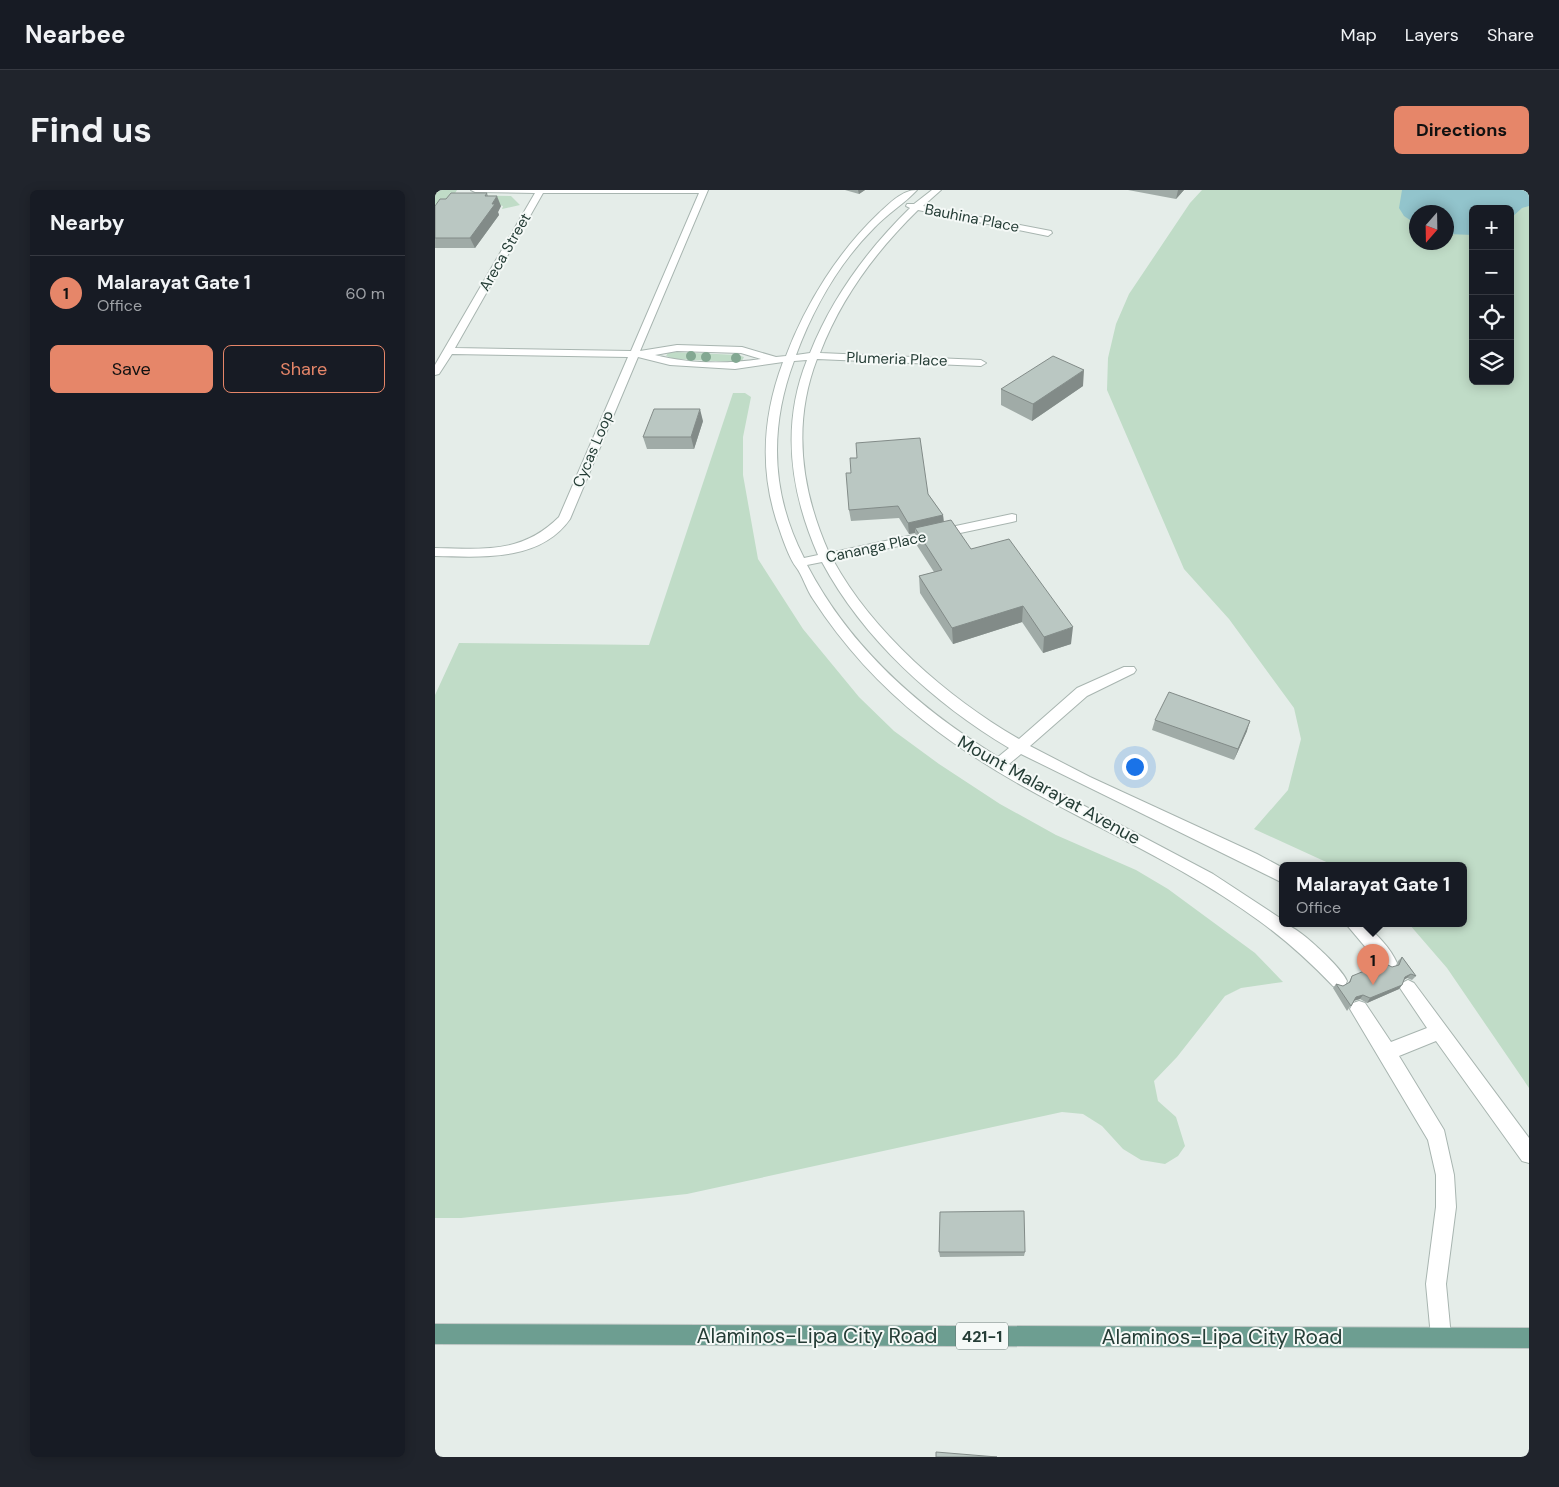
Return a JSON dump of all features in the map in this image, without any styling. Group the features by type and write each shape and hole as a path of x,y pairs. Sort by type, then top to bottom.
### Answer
{"main road":[{"name":"Alaminos-Lipa City Road","path":"435,1334 1529,1338"}],"street":[{"path":"475,190 704,191"},
{"name":"Mount Malarayat Avenue","path":"913,190 896,203 862,236 836,269 782,360 768,452 774,493 786,534 798,563 819,600 848,641 891,686 947,733 998,766 1232,892 1279,926"},
{"name":"Mount Malarayat Avenue","path":"937,190 917,207 877,248 855,275 826,327 803,385 799,407 797,462 805,502 823,557 853,602 879,634 951,700 1019,746 1109,793 1239,852 1279,874"},
{"name":"Areca Street","path":"435,372 449,352 540,191"},
{"name":"Cycas Loop","path":"435,552 511,550 544,538 564,518 638,354 704,191"},
{"name":"Bauhina Place","path":"896,203 1049,232"},
{"path":"449,352 638,354 677,348 734,350 782,360"},
{"path":"638,354 670,362 735,366 782,360"},
{"name":"Plumeria Place","path":"782,360 813,356 981,363"},
{"name":"Cananga Place","path":"798,563 1012,518"},
{"path":"998,766 1082,692 1129,670"},
{"name":"Mount Malarayat Avenue","path":"1280,927 1299,941 1339,982"},
{"path":"1357,927 1375,944 1389,962"},
{"path":"1408,988 1529,1154"},
{"path":"1359,1009 1387,1052 1437,1137 1445,1175 1446,1207 1435,1284 1441,1337"},
{"path":"1387,1052 1439,1032"}],"green space":[{"path":"435,190 457,190 454,195 511,196 520,205 502,209 503,206 491,203 435,220"},
{"path":"1202,190 1529,190 1529,1088 1447,968 1412,927 1467,927 1467,862 1326,862 1254,829 1288,790 1301,739 1294,708 1229,619 1184,569 1107,390 1108,358 1116,324 1129,294 1190,203"},
{"path":"668,353 738,355 744,357 742,361 735,362 675,359 666,356"},
{"path":"733,393 745,393 751,397 743,437 743,475 758,559 803,629 859,697 894,731 939,764 1000,804 1056,835 1136,870 1168,889 1255,953 1283,982 1241,988 1225,996 1177,1057 1154,1081 1158,1101 1176,1117 1185,1146 1178,1156 1165,1164 1141,1160 1123,1149 1102,1126 1083,1114 1062,1112 687,1194 461,1218 435,1218 435,695 459,643 649,645"}],"water":[{"path":"1402,190 1529,190 1529,206 1522,208 1514,215 1514,205 1469,205 1469,235 1454,234 1454,205 1409,205 1409,219 1404,216 1399,208"}],"building":[{"path":"451,193 487,193 485,196 497,196 492,204 495,204 470,238 435,238 435,206 440,199 446,199"},
{"path":"1053,356 1084,370 1033,404 1001,389"},
{"path":"654,409 700,409 691,437 643,437"},
{"path":"920,438 928,494 943,515 908,523 898,506 849,510 846,473 851,473 850,458 857,458 856,443"},
{"path":"951,520 971,549 1009,539 1073,627 1044,637 1023,606 952,628 919,576 942,570 915,528"},
{"path":"1169,692 1250,721 1238,749 1155,720"},
{"path":"1402,957 1416,976 1411,974 1405,977 1402,985 1370,998 1363,995 1356,997 1351,1006 1336,984 1343,986 1350,982 1352,976 1384,963 1392,967 1399,965"},
{"path":"1024,1211 1025,1252 939,1252 940,1212"},
{"path":"936,1452 997,1457 936,1457"}],"place":[{"name":"Malarayat Gate 1","path":"1373,985"}]}
